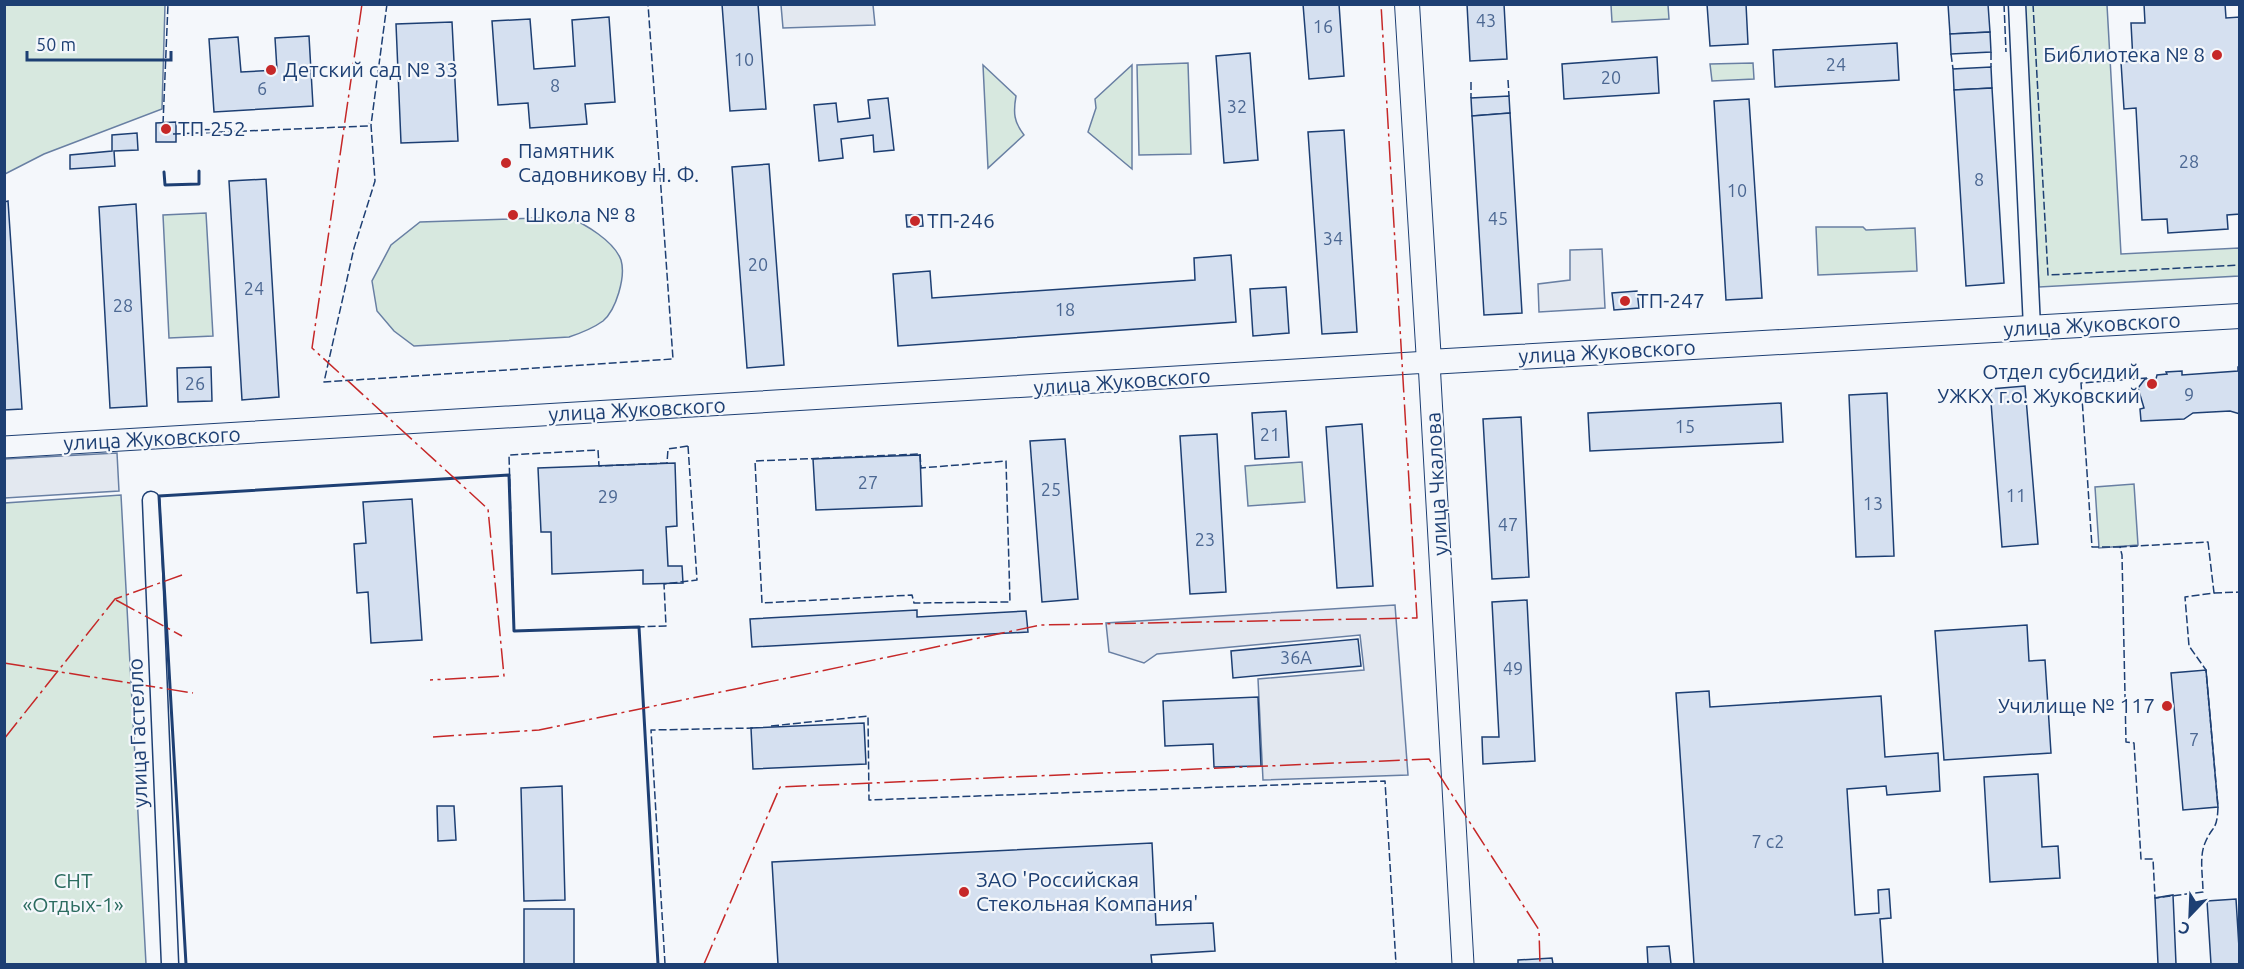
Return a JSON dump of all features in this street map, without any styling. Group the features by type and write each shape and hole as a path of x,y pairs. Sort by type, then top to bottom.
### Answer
{"main road":[{"name":"улица Чкалова","path":"1407,4 1429,362"},
{"name":"улица Жуковского","path":"1429,362 2240,316"}],"street":[{"path":"2017,4 2032,328"},
{"name":"улица Жуковского","path":"4,447 1429,362"},
{"name":"улица Чкалова","path":"1429,362 1463,964"},
{"name":"улица Гастелло","path":"151,500 170,964"}],"green space":[{"path":"5,4 165,5 162,109 44,154 5,174"},
{"path":"1611,5 1668,5 1669,19 1612,22"},
{"path":"2024,5 2107,5 2121,254 2239,248 2239,276 2039,287"},
{"path":"1188,63 1191,154 1139,155 1137,65"},
{"path":"1753,63 1754,79 1712,81 1710,64"},
{"path":"983,65 1016,96 1015,117 1024,135 988,168"},
{"path":"1132,65 1132,169 1088,132 1096,108 1095,99"},
{"path":"206,213 213,336 169,338 163,215"},
{"path":"568,217 606,240 621,260 621,284 616,301 608,316 591,329 569,337 414,346 394,331 377,311 372,281 391,245 420,222"},
{"path":"1816,227 1863,227 1866,230 1915,228 1917,271 1818,275"},
{"path":"1302,462 1305,502 1248,506 1245,466"},
{"path":"2134,484 2138,545 2099,548 2095,487"},
{"name":"СНТ «Отдых-1»","path":"121,495 146,964 5,964 5,503"}],"shaded area":[{"path":"781,5 873,5 875,25 783,28"},
{"path":"1602,249 1605,308 1539,312 1538,284 1570,280 1570,250"},
{"path":"117,453 119,491 5,498 5,459"},
{"path":"1395,605 1408,775 1263,780 1258,679 1364,670 1360,635 1157,654 1144,663 1109,652 1106,623"}],"building":[{"path":"722,4 758,4 766,109 730,111"},
{"path":"1303,4 1339,4 1344,76 1309,79"},
{"path":"1467,4 1504,4 1507,59 1470,61"},
{"path":"1707,4 1746,4 1748,44 1710,46"},
{"path":"1948,4 1988,4 1990,32 1950,34"},
{"path":"2144,4 2225,4 2226,18 2240,17 2240,214 2227,215 2228,229 2168,233 2167,219 2142,220 2136,108 2124,109 2121,62 2133,61 2131,23 2145,23"},
{"path":"609,17 615,102 585,104 587,124 530,128 528,103 498,105 492,21 530,19 534,69 575,66 572,20"},
{"path":"452,22 458,141 401,143 396,24"},
{"path":"1990,32 1991,52 1951,54 1950,34"},
{"path":"309,36 313,106 214,112 209,39 238,37 241,72 277,70 275,38"},
{"path":"1897,43 1899,80 1775,87 1773,50"},
{"path":"1250,53 1258,160 1224,163 1216,56"},
{"path":"1657,57 1659,93 1564,99 1562,64"},
{"path":"1991,67 1992,88 1954,90 1953,69"},
{"path":"1992,88 2004,283 1966,286 1954,90"},
{"path":"1509,96 1510,113 1472,116 1471,98"},
{"path":"888,98 894,150 874,152 873,135 841,139 843,158 819,161 814,105 836,103 838,122 870,118 868,100"},
{"path":"1749,99 1762,298 1726,300 1714,101"},
{"path":"1510,113 1522,313 1484,315 1472,116"},
{"name":"ТП-252","path":"176,122 176,142 156,142 156,123"},
{"path":"1344,130 1357,332 1322,334 1308,132"},
{"path":"137,133 138,150 114,151 115,166 70,169 70,155 112,151 112,135"},
{"path":"769,164 784,365 747,368 732,167"},
{"path":"266,179 279,397 242,400 229,181"},
{"path":"8,201 22,409 4,410 4,202"},
{"path":"136,204 147,406 110,408 99,207"},
{"name":"ТП-246","path":"906,215 922,215 923,226 907,227"},
{"path":"1231,255 1236,322 898,346 893,274 930,271 932,298 1195,280 1194,258"},
{"path":"1286,287 1289,333 1253,336 1250,289"},
{"name":"ТП-247","path":"1637,291 1639,308 1614,310 1612,293"},
{"path":"211,367 212,401 178,402 177,368"},
{"path":"2240,367 2240,414 2230,411 2193,413 2184,419 2141,421 2140,409 2144,408 2138,388 2145,379 2156,379 2157,375 2167,374 2166,372 2182,371 2182,375 2238,371"},
{"path":"2025,386 2038,544 2002,547 1990,389"},
{"path":"1887,393 1894,556 1856,557 1849,395"},
{"path":"1781,403 1783,442 1590,451 1588,413"},
{"path":"1286,411 1289,457 1255,459 1252,413"},
{"path":"1521,417 1529,577 1492,579 1483,419"},
{"path":"1362,424 1373,586 1337,588 1326,427"},
{"path":"1217,434 1226,592 1190,594 1180,436"},
{"path":"1065,439 1078,599 1042,602 1030,441"},
{"path":"920,455 922,506 816,510 813,459"},
{"path":"675,463 677,526 666,527 668,566 682,566 683,583 643,584 643,570 552,574 551,532 541,532 538,468"},
{"path":"412,499 422,640 371,643 368,592 357,593 354,544 366,543 363,502"},
{"path":"1527,600 1535,761 1483,764 1482,737 1499,737 1492,602"},
{"path":"917,610 917,617 1026,611 1028,632 752,647 750,619"},
{"path":"2027,625 2029,661 2045,660 2051,753 1944,760 1935,631"},
{"path":"1358,639 1361,666 1233,678 1231,651"},
{"path":"2206,670 2218,807 2183,810 2171,673"},
{"path":"1709,691 1710,707 1881,696 1885,757 1938,753 1940,791 1887,795 1886,786 1847,789 1855,915 1879,913 1878,890 1889,889 1891,918 1880,919 1883,964 1694,964 1676,693"},
{"path":"1258,697 1261,766 1214,767 1213,744 1165,746 1163,701"},
{"path":"864,723 866,764 753,769 751,728"},
{"path":"2038,774 2042,847 2058,846 2060,878 1990,882 1984,777"},
{"path":"562,786 565,900 524,901 521,788"},
{"path":"437,806 454,806 456,840 438,841"},
{"name":"ЗАО 'Российская Стекольная Компания'","path":"1152,843 1156,925 1213,923 1215,951 1151,955 1152,964 778,964 772,862"},
{"path":"2173,895 2176,964 2158,964 2155,898"},
{"path":"2236,899 2240,964 2211,964 2207,901"},
{"path":"524,909 574,909 574,964 524,964"},
{"path":"1669,946 1671,964 1648,964 1647,947"},
{"path":"1552,958 1553,964 1518,964 1518,960"}],"fence":[{"path":"163,124 168,4"},
{"path":"387,4 371,125 375,181 354,248 324,382 673,359 648,4"},
{"path":"2004,4 2006,52"},
{"path":"2033,4 2048,275 2240,265"},
{"path":"1991,52 1991,67"},
{"path":"1951,54 1953,69"},
{"path":"1508,80 1509,96"},
{"path":"1471,82 1471,98"},
{"path":"173,134 368,126 369,123"},
{"path":"2121,547 2092,547 2081,383 2147,378"},
{"path":"688,446 697,580 664,584 666,626 514,631 509,455 598,450 599,466 667,463 668,449 688,446"},
{"path":"920,454 921,468 1006,461 1010,602 914,603 912,595 762,603 755,461 920,454"},
{"path":"2208,542 2214,593 2185,597 2189,646 2206,670 2218,807 2217,820 2203,849 2203,892 2155,898 2153,859 2141,859 2134,743 2126,742 2120,547 2208,542"},
{"path":"2214,593 2240,592"},
{"path":"771,726 868,716 869,800 1385,781 1396,964"},
{"path":"665,964 651,730 753,728"}],"wall":[{"path":"164,172 165,185 199,184 199,171"},
{"path":"186,964 159,496 509,475 514,631 639,627 658,964"}],"power":[{"path":"362,4 312,348 488,509 504,676 430,680"},
{"path":"433,737 539,730 1041,625 1417,618 1381,4"},
{"path":"4,739 115,599 182,575"},
{"path":"116,600 182,636"},
{"path":"4,663 193,693"},
{"path":"704,964 780,787 1429,759 1539,930 1540,964"}],"place":[{"name":"Библиотека № 8","path":"2217,55"},
{"name":"Детский сад № 33","path":"271,70"},
{"name":"ТП-252","path":"166,129"},
{"name":"Памятник Садовникову Н. Ф.","path":"506,163"},
{"name":"Школа № 8","path":"513,215"},
{"name":"ТП-246","path":"915,221"},
{"name":"ТП-247","path":"1625,301"},
{"name":"Отдел субсидий УЖКХ г.о. Жуковский","path":"2152,384"},
{"name":"Училище № 117","path":"2167,706"},
{"name":"ЗАО 'Российская Стекольная Компания'","path":"964,892"}]}
